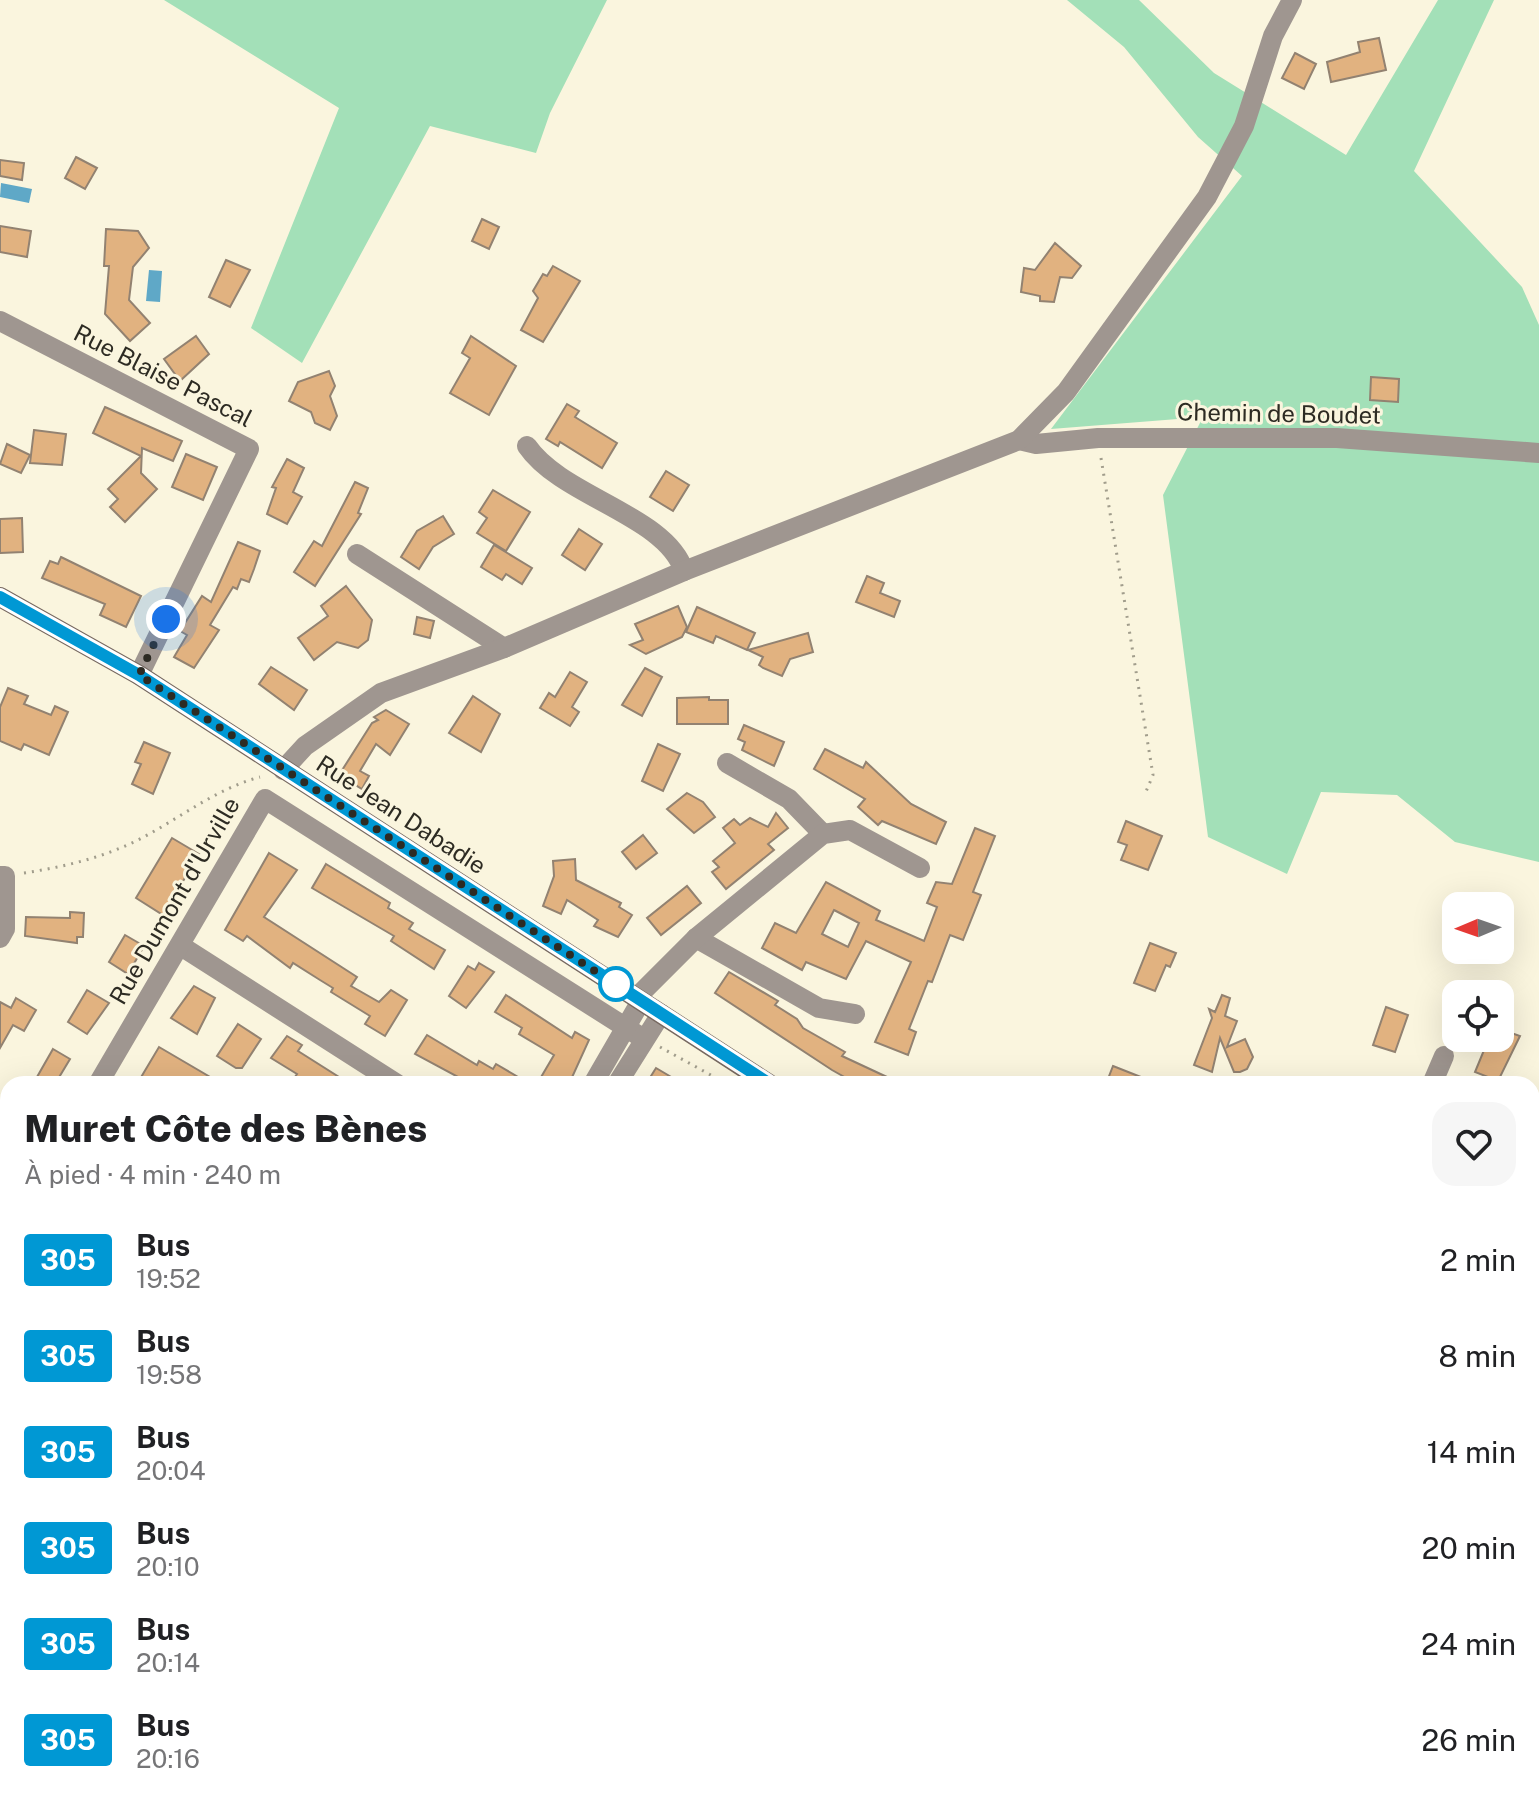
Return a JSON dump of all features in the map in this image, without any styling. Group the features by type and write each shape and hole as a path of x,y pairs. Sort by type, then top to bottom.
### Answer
{"street":[{"path":"283,770 305,746 381,693 504,648 684,571 1019,440 1066,392 1207,197 1244,126 1273,36 1292,0"},
{"name":"Rue Blaise Pascal","path":"0,321 249,449 139,675"},
{"name":"Chemin de Boudet","path":"1019,440 1036,444 1098,438 1337,438 1539,453"},
{"path":"527,446 550,470 671,544 684,571"},
{"path":"357,554 504,648"},
{"name":"Rue Jean Dabadie","path":"0,597 139,675 757,1076"},
{"path":"727,763 789,799 823,834"},
{"name":"Rue Dumont d'Urville","path":"103,1076 265,799 635,1034"},
{"path":"620,1076 635,1034 639,999 696,938 823,834 850,830 920,868"},
{"path":"0,938 5,929 2,876"},
{"path":"696,938 819,1008 855,1014"},
{"path":"181,946 384,1076"},
{"path":"600,1076 635,1034 661,1014"},
{"path":"1435,1076 1444,1056"}],"path":[{"path":"1098,438 1153,775 1145,794"},
{"path":"2,876 69,866 137,840 197,803 254,778 283,770"},
{"path":"635,1034 712,1076"}],"green space":[{"path":"164,0 607,0 550,113 536,153 430,126 302,363 251,328 339,108"},
{"path":"1067,0 1139,0 1214,73 1346,155 1438,0 1494,0 1414,171 1522,287 1539,325 1539,862 1455,842 1397,795 1321,792 1287,874 1208,837 1163,495 1203,417 1051,429 1242,176 1198,137 1124,47"}],"water":[{"path":"1,183 32,189 29,203 0,197"},
{"path":"149,270 162,271 160,302 146,301"}],"building":[{"path":"1379,38 1386,70 1331,82 1327,62 1360,52 1358,42"},
{"path":"1295,53 1316,64 1304,89 1282,78"},
{"path":"76,157 97,168 85,189 65,178"},
{"path":"0,160 24,163 22,180 0,176"},
{"path":"482,219 499,227 489,249 472,241"},
{"path":"0,226 31,231 27,257 0,252"},
{"path":"106,229 138,231 149,248 133,267 129,300 150,323 130,341 105,314 109,266 104,266"},
{"path":"1055,243 1081,266 1072,278 1060,277 1054,302 1040,301 1040,296 1021,292 1024,268 1035,270"},
{"path":"226,260 250,270 230,307 209,297"},
{"path":"553,266 580,281 543,342 521,330 538,298 533,291 543,274 547,276"},
{"path":"196,336 209,354 180,381 164,359"},
{"path":"471,336 516,366 489,415 450,393 470,358 462,353"},
{"path":"329,371 335,386 330,396 337,416 330,430 315,423 311,412 289,401 298,382"},
{"path":"1371,377 1399,379 1398,402 1370,400"},
{"path":"567,404 579,411 575,417 617,443 602,468 560,442 558,446 546,439"},
{"path":"105,407 182,441 173,461 142,448 141,473 157,489 125,522 110,507 118,499 108,489 141,456 93,433"},
{"path":"34,430 66,434 62,465 30,463"},
{"path":"7,444 30,455 21,473 0,464"},
{"path":"186,454 217,467 203,500 172,487"},
{"path":"287,459 304,468 293,492 302,497 287,524 267,514 276,488 272,487"},
{"path":"666,471 689,485 673,511 650,497"},
{"path":"355,482 368,488 358,513 361,514 315,586 294,572 314,541 322,546"},
{"path":"493,490 530,512 506,551 477,533 487,518 479,512"},
{"path":"443,516 454,534 433,547 419,569 401,557 417,531"},
{"path":"22,518 23,552 0,553 0,519"},
{"path":"579,529 602,544 585,570 562,555"},
{"path":"238,542 260,551 254,569 249,582 241,579 237,589 233,587 210,625 219,630 194,668 174,657 187,635 180,631 202,596 211,602"},
{"path":"494,545 532,568 522,584 506,574 502,580 481,567"},
{"path":"61,557 141,596 126,627 100,615 105,604 42,578 50,561 58,564"},
{"path":"867,576 884,583 880,593 900,601 894,617 856,602"},
{"path":"346,586 372,620 368,640 358,648 337,642 314,660 298,638 328,616 321,606"},
{"path":"678,606 687,627 682,637 646,654 630,645 643,640 635,624"},
{"path":"697,607 755,633 747,650 716,636 713,643 686,632"},
{"path":"417,617 434,621 430,638 414,634"},
{"path":"808,633 813,652 790,659 782,676 759,665 763,657 748,650"},
{"path":"271,667 307,690 294,710 259,684"},
{"path":"645,668 662,677 642,716 622,705"},
{"path":"570,672 587,682 572,707 579,712 570,726 540,708 549,693 555,697"},
{"path":"8,688 28,696 24,704 51,715 55,706 68,712 49,755 24,744 21,750 0,741 0,707"},
{"path":"473,696 500,714 481,752 449,733"},
{"path":"709,697 709,700 728,700 728,724 677,724 677,698"},
{"path":"386,710 409,724 390,755 376,744 360,771 369,776 362,789 339,775 372,723 378,720 374,717"},
{"path":"744,725 784,742 774,766 742,750 745,742 738,739"},
{"path":"144,742 170,753 153,794 132,784 141,764 135,762"},
{"path":"658,744 680,754 663,791 642,781"},
{"path":"825,749 863,768 866,762 911,804 946,822 936,844 882,821 878,825 858,807 865,799 814,769"},
{"path":"687,793 703,802 715,817 694,833 667,809"},
{"path":"776,813 788,828 768,844 774,850 726,889 712,872 719,867 713,861 735,843 723,828 734,819 740,825 750,818 768,827"},
{"path":"1126,821 1162,836 1148,870 1121,860 1127,845 1118,842"},
{"path":"975,828 995,836 973,892 981,895 963,940 950,935 932,982 928,981 909,1029 916,1032 908,1055 875,1042 911,962 866,941 846,979 806,962 802,970 762,948 775,923 796,933 826,882 880,911 876,920 924,941 937,907 927,903 936,882 952,884","holes":["834,910 859,923 848,947 822,934"]},
{"path":"643,835 657,853 636,869 622,852"},
{"path":"172,838 199,854 163,915 136,898"},
{"path":"269,853 297,870 264,917 357,977 351,986 379,1002 391,990 407,1000 385,1036 365,1024 370,1016 331,992 333,988 293,963 290,968 247,936 243,941 225,930"},
{"path":"575,859 576,880 621,903 619,907 632,915 618,937 594,926 598,920 567,900 561,914 543,906 554,876 553,861"},
{"path":"326,864 390,903 388,908 413,923 409,929 445,950 434,969 391,941 394,936 312,888"},
{"path":"687,886 701,903 661,935 647,918"},
{"path":"70,912 84,913 83,937 77,937 77,943 25,936 26,917 70,918"},
{"path":"125,935 144,946 128,974 109,962"},
{"path":"1150,943 1176,953 1170,967 1166,965 1155,991 1134,983"},
{"path":"479,963 494,972 466,1008 449,996 468,966 475,970"},
{"path":"729,972 778,1001 775,1005 797,1019 803,1028 845,1052 842,1056 885,1076 843,1076 715,993"},
{"path":"194,986 215,998 197,1034 171,1018"},
{"path":"87,990 109,1003 87,1034 68,1022"},
{"path":"506,995 572,1038 575,1032 589,1040 573,1076 542,1076 554,1055 519,1034 522,1028 495,1012"},
{"path":"1222,995 1230,998 1225,1016 1237,1021 1227,1047 1245,1039 1253,1057 1247,1069 1240,1072 1234,1072 1220,1038 1212,1072 1194,1065 1212,1018 1209,1009 1215,1012"},
{"path":"16,998 36,1010 24,1031 13,1025 0,1048 0,1002 11,1008"},
{"path":"1386,1007 1408,1015 1395,1052 1373,1045"},
{"path":"238,1024 261,1039 242,1068 236,1068 217,1056"},
{"path":"1514,1034 1520,1036 1514,1048"},
{"path":"427,1035 477,1065 479,1061 493,1069 496,1064 516,1076 456,1076 415,1054"},
{"path":"287,1036 302,1045 298,1051 337,1076 296,1076 297,1074 271,1058"},
{"path":"159,1047 208,1076 142,1076"},
{"path":"53,1049 70,1059 60,1076 38,1076"},
{"path":"1483,1052 1512,1052 1500,1076 1475,1072"},
{"path":"1113,1066 1138,1076 1109,1076"},
{"path":"656,1068 670,1076 651,1076"}],"bus line":[{"name":"305","path":"0,597 139,675 758,1076"}],"route":[{"path":"166,619 139,675 621,988 616,984"}]}
